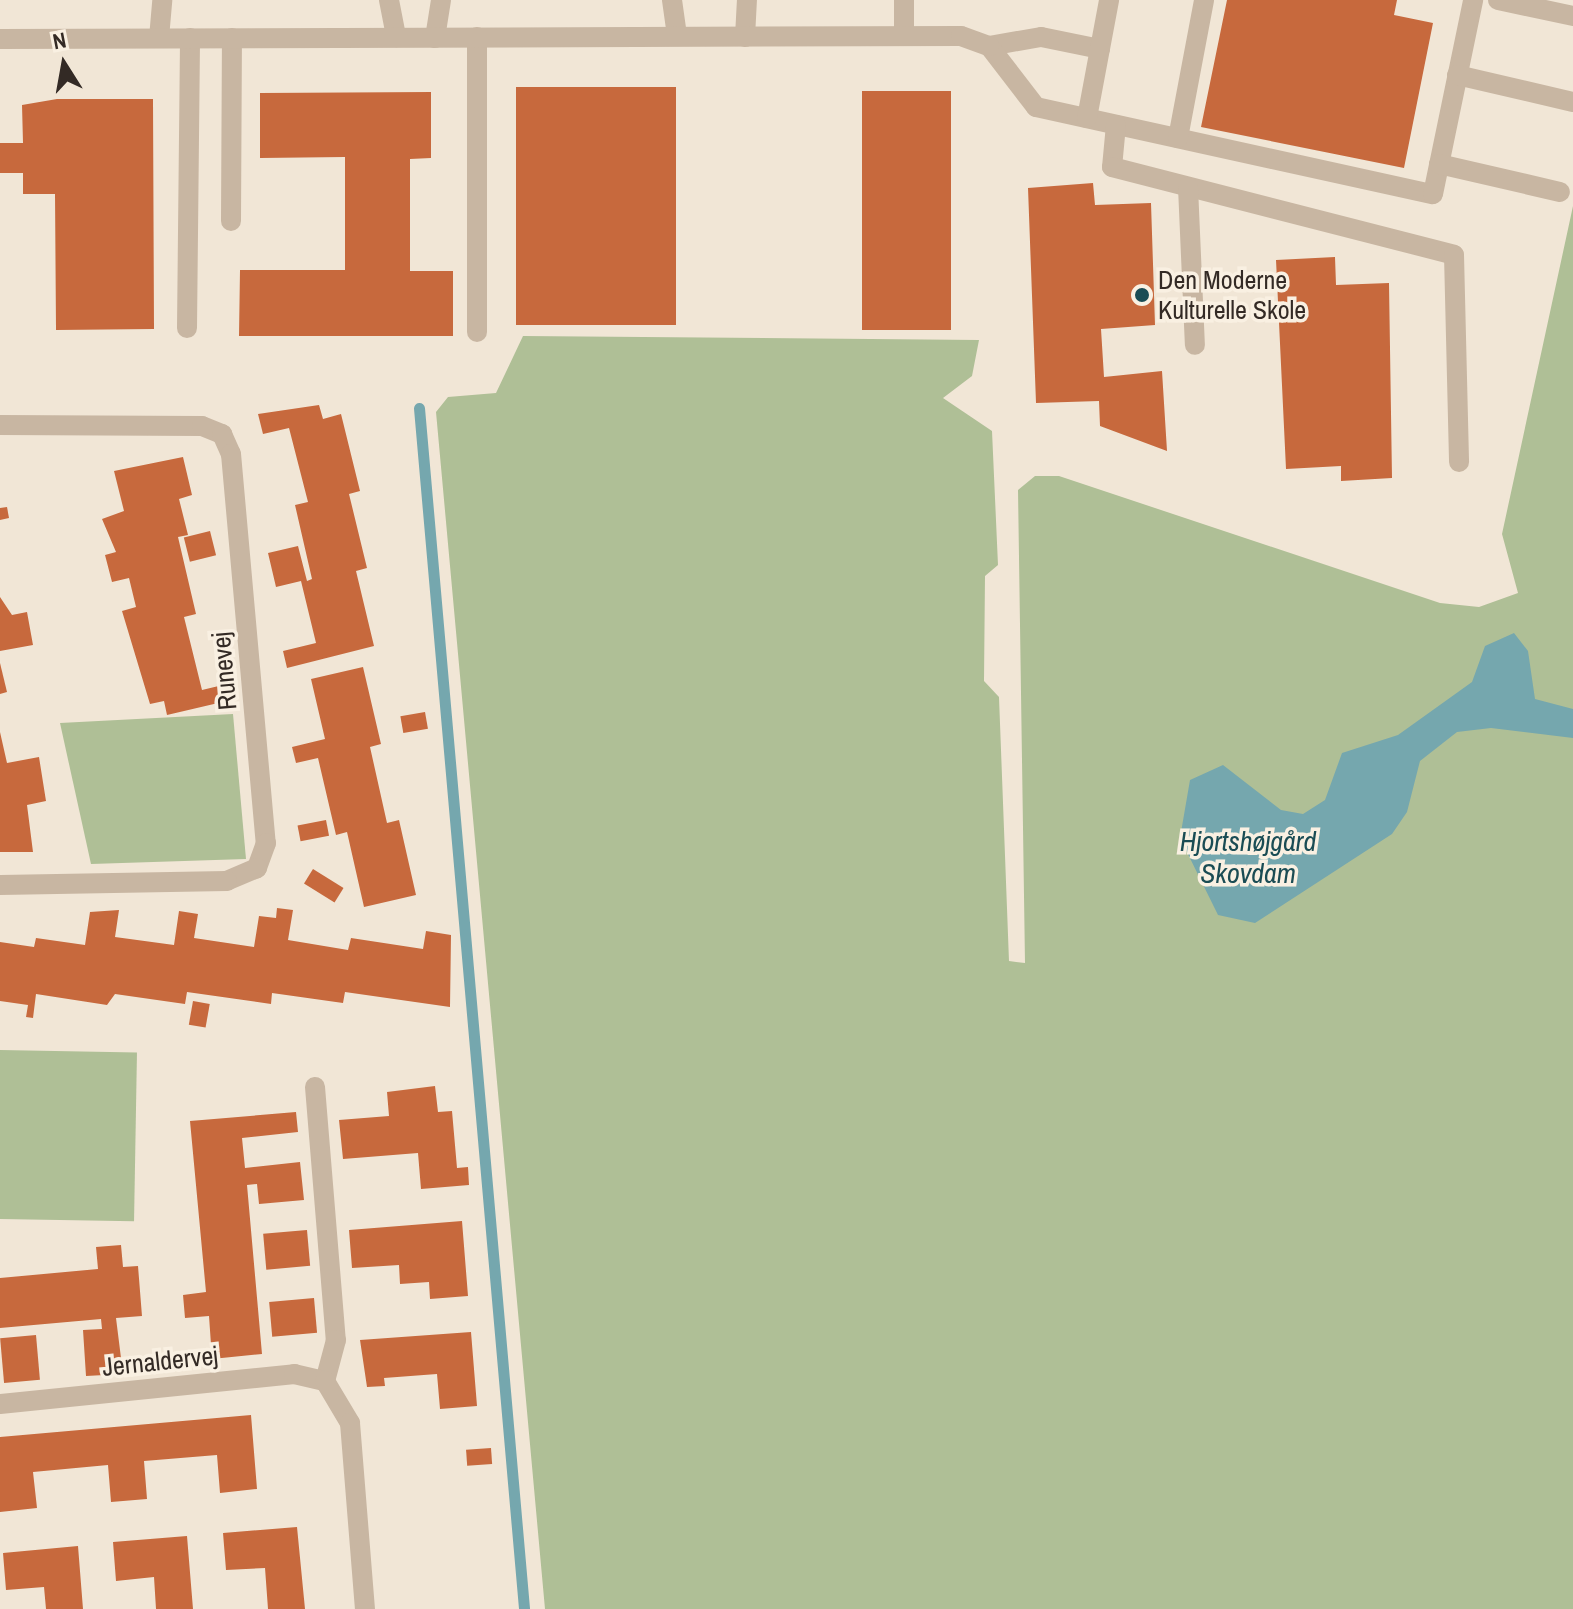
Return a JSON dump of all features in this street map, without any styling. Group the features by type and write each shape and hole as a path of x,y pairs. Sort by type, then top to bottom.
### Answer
{"street":[{"path":"389,0 396,37"},
{"path":"435,38 441,0"},
{"path":"672,0 677,36"},
{"path":"745,37 747,0"},
{"path":"904,0 904,36"},
{"path":"1087,118 1109,0"},
{"path":"1178,138 1204,0"},
{"path":"989,46 1036,107 1433,194 1473,0"},
{"path":"1498,0 1573,16"},
{"path":"159,38 164,1"},
{"path":"0,39 961,36 989,46 1041,37 1100,49"},
{"path":"477,37 477,332"},
{"path":"187,328 190,38"},
{"path":"231,221 232,38"},
{"path":"1457,75 1573,102"},
{"path":"1116,125 1112,167 1454,255 1459,462"},
{"path":"1439,164 1560,192"},
{"path":"1188,187 1195,345"},
{"name":"Runevej","path":"0,425 202,426 222,434 231,454 266,843 257,868 227,881 0,885"},
{"path":"315,1087 336,1340 325,1381 350,1423 365,1609"},
{"name":"Jernaldervej","path":"0,1404 294,1374 325,1381"}],"green space":[{"path":"1573,206 1573,1609 545,1609 436,412 448,397 496,393 523,336 979,340 972,376 943,398 992,431 998,565 985,576 984,681 999,697 1009,961 1025,963 1018,490 1035,476 1059,476 1440,603 1479,607 1518,593 1502,534"},
{"path":"233,714 246,859 91,864 60,723"},
{"path":"0,1050 137,1052 134,1221 0,1219"}],"water":[{"name":"Hjortshøjgård Skovdam","path":"1514,633 1528,651 1535,699 1573,709 1573,738 1491,728 1457,732 1420,761 1407,812 1392,834 1255,923 1218,915 1180,838 1190,780 1223,765 1281,810 1303,814 1325,800 1342,753 1398,735 1472,682 1485,646"}],"building":[{"path":"1227,0 1397,0 1394,15 1433,23 1404,168 1201,127"},
{"path":"516,87 676,87 676,325 516,325"},
{"path":"862,91 951,91 951,330 862,330"},
{"path":"431,92 431,158 410,159 410,271 453,271 453,336 239,336 240,270 345,270 345,157 260,158 260,93"},
{"path":"57,99 153,99 154,329 56,330 55,194 23,194 23,173 0,173 0,143 23,143 22,105"},
{"path":"1093,183 1095,205 1151,203 1155,325 1101,329 1104,377 1162,371 1167,451 1100,426 1099,401 1036,403 1028,188"},
{"path":"1335,257 1336,285 1389,283 1392,478 1341,481 1341,466 1286,469 1276,260"},
{"path":"319,405 323,419 341,414 360,491 349,494 367,568 356,571 374,646 287,668 283,651 316,643 301,581 276,587 268,553 298,546 307,581 312,579 295,505 308,502 289,428 263,434 258,414"},
{"path":"183,457 192,495 179,499 188,535 178,537 196,614 184,617 202,690 227,684 231,700 167,715 164,701 150,704 122,611 136,607 129,578 112,582 105,555 116,552 102,519 124,511 114,471"},
{"path":"7,507 9,518 0,520 0,508"},
{"path":"210,531 216,555 190,562 184,538"},
{"path":"0,597 12,615 27,612 33,645 0,651"},
{"path":"0,663 7,692 0,694"},
{"path":"363,667 381,744 370,747 387,823 399,820 416,895 364,907 347,832 336,835 318,758 296,763 292,747 325,739 311,679"},
{"path":"425,712 428,729 403,733 400,716"},
{"path":"0,732 7,763 39,757 46,801 27,805 33,852 0,852"},
{"path":"326,820 329,836 301,841 298,826"},
{"path":"313,869 344,888 335,902 304,883"},
{"path":"277,908 293,910 288,940 348,950 351,938 423,949 426,931 451,935 450,1007 345,992 343,1003 272,993 271,1004 187,992 185,1004 115,994 107,1005 36,994 33,1018 26,1017 28,1005 0,1001 0,942 34,947 36,938 85,945 90,912 119,910 115,937 174,945 179,911 198,914 194,938 254,947 259,916 276,918"},
{"path":"193,1001 210,1004 206,1028 189,1025"},
{"path":"435,1086 438,1112 452,1111 457,1168 468,1167 469,1185 421,1189 418,1153 343,1159 339,1120 389,1116 387,1092"},
{"path":"296,1112 298,1132 242,1138 245,1168 300,1162 304,1200 259,1204 257,1184 247,1185 262,1354 212,1359 209,1316 185,1318 183,1295 206,1292 190,1121"},
{"path":"462,1221 468,1296 430,1299 429,1282 400,1284 399,1265 352,1268 349,1230"},
{"path":"307,1230 310,1266 266,1270 263,1234"},
{"path":"121,1245 123,1267 138,1266 142,1316 116,1318 123,1374 86,1376 83,1330 102,1329 101,1319 0,1328 0,1278 98,1269 96,1247"},
{"path":"314,1298 317,1333 272,1337 269,1302"},
{"path":"471,1332 477,1406 440,1409 437,1374 384,1378 385,1386 367,1387 360,1340"},
{"path":"36,1335 40,1380 4,1383 0,1338"},
{"path":"251,1415 257,1489 220,1493 217,1455 144,1461 147,1499 111,1502 108,1465 33,1472 37,1508 0,1512 0,1437"},
{"path":"491,1448 492,1464 467,1466 466,1450"},
{"path":"297,1527 305,1609 268,1609 265,1568 226,1570 223,1533"},
{"path":"187,1536 193,1609 156,1609 154,1577 116,1581 113,1542"},
{"path":"78,1546 83,1609 46,1609 44,1587 6,1590 3,1553"}],"waterway":[{"path":"419,408 524,1609"}],"place":[{"name":"Den Moderne Kulturelle Skole","path":"1142,295"}]}
